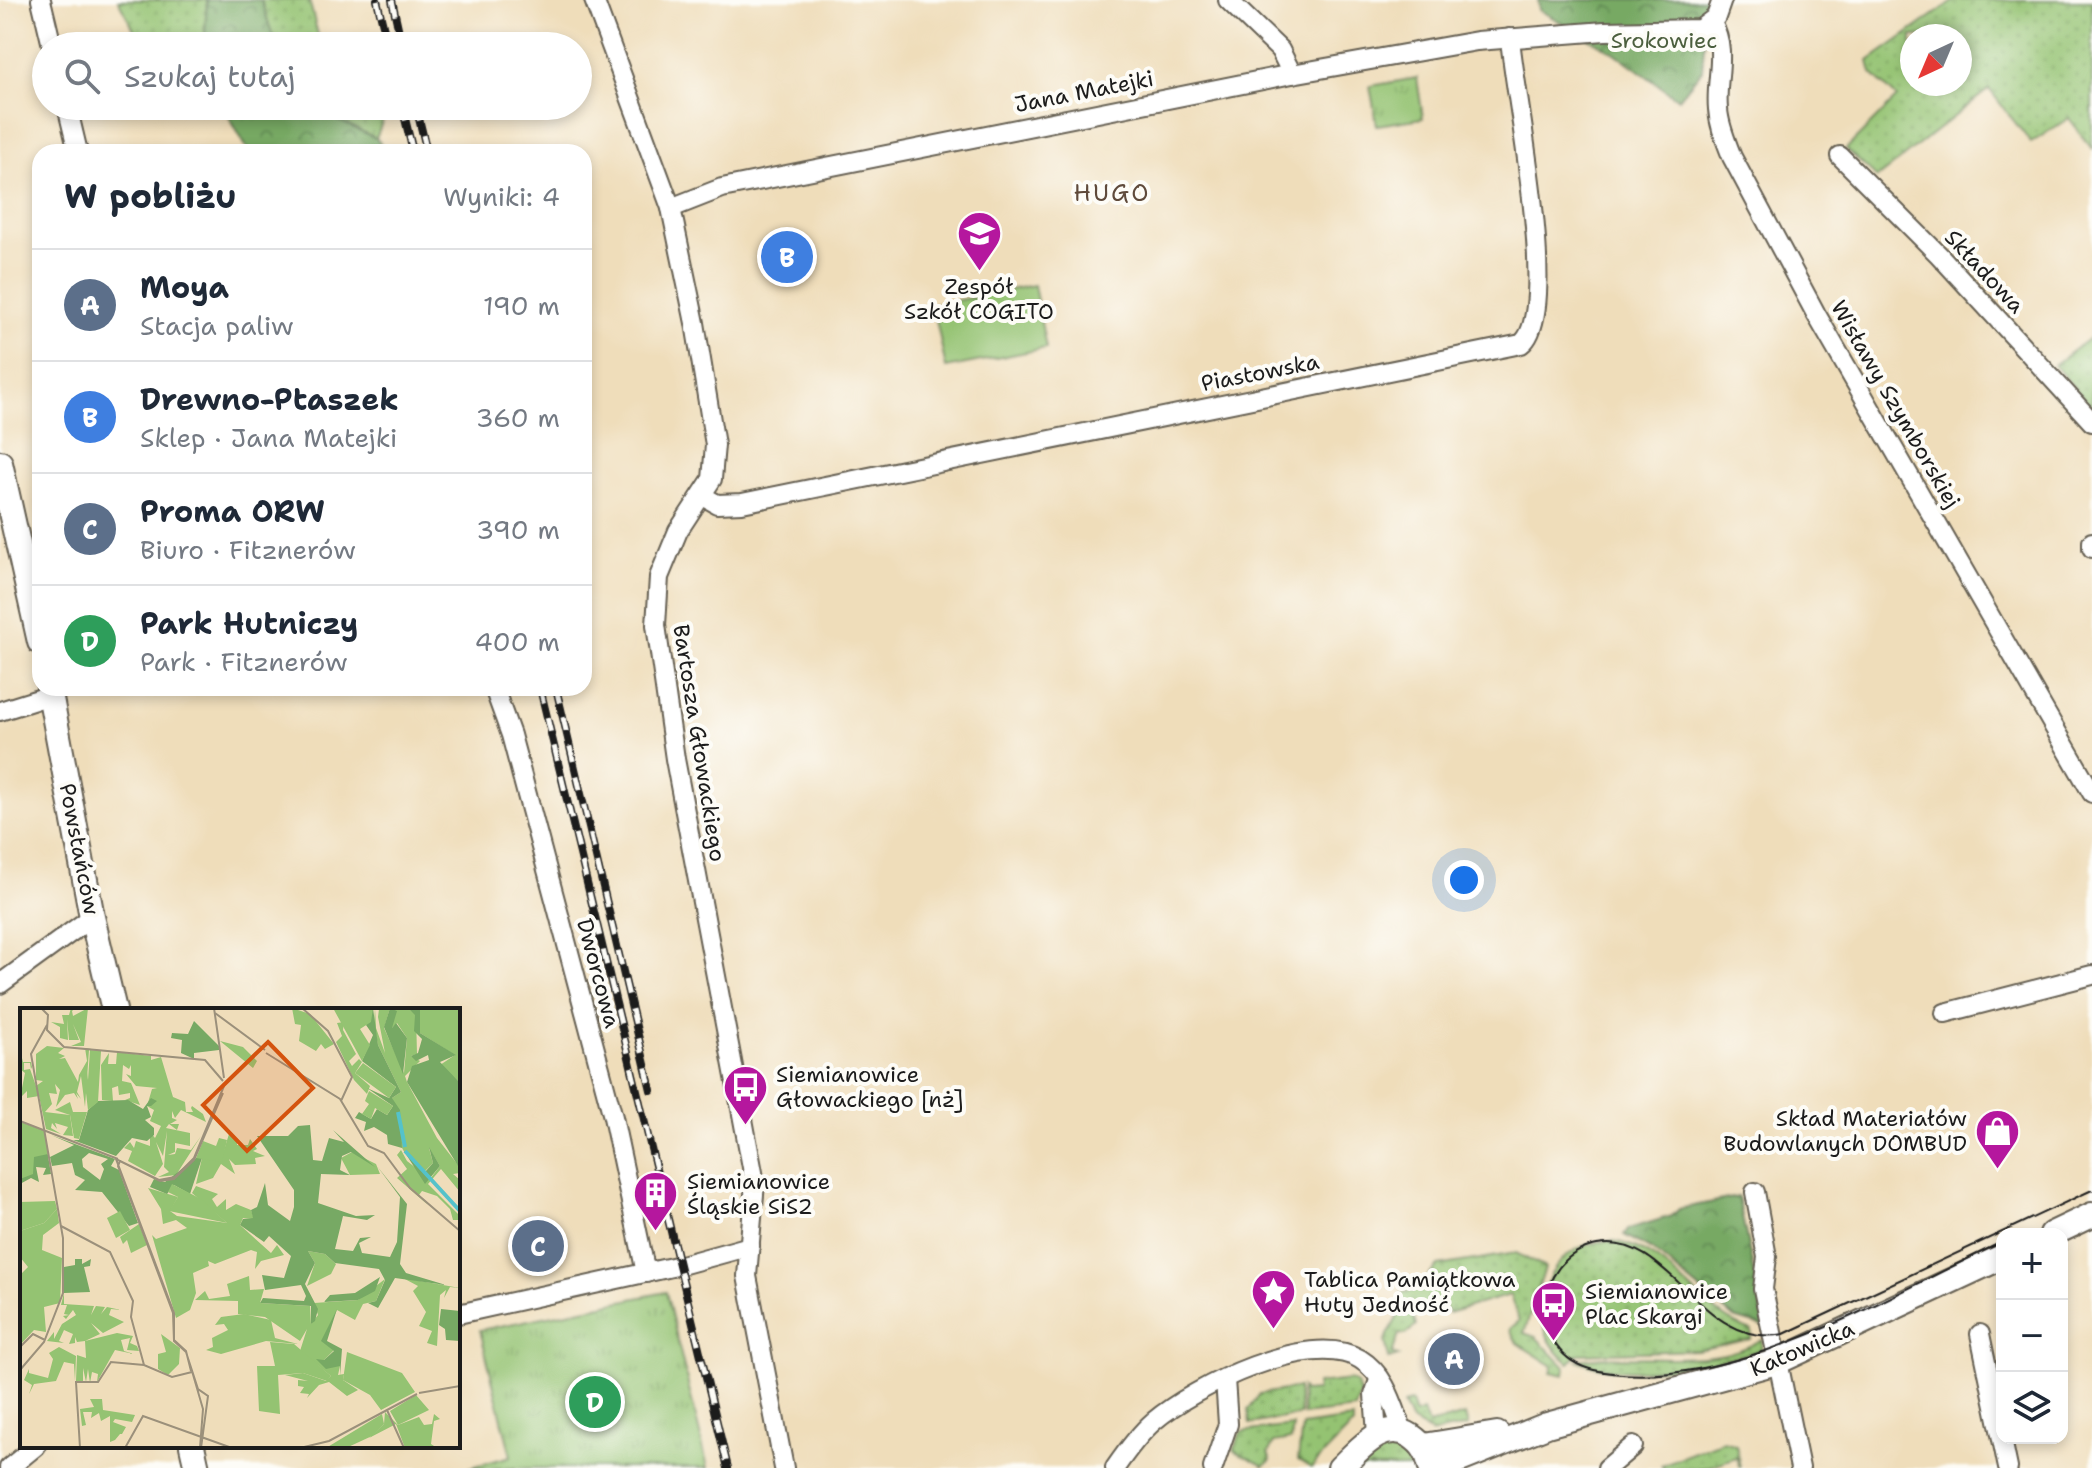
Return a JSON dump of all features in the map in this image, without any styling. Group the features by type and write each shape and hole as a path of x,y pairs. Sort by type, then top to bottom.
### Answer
{"main road":[{"path":"0,463 32,601"},
{"name":"Powstańców","path":"51,696 92,917 114,1008"},
{"path":"2065,1228 2092,1215"},
{"name":"Katowicka","path":"1428,1457 1777,1362 1996,1260"},
{"name":"Katowicka","path":"1440,1468 1547,1425"},
{"path":"1340,1468 1377,1434 1403,1431 1428,1457"},
{"path":"193,1448 199,1468"},
{"path":"199,1468 204,1448"}],"street":[{"path":"41,0 49,32"},
{"name":"Bartosza Głowackiego","path":"594,0 671,208 695,323 715,445 714,470 703,496 666,554 659,577 656,625 675,759 755,1183 754,1223 747,1276 784,1468"},
{"path":"1228,0 1280,50 1292,74"},
{"path":"1712,23 1722,0"},
{"name":"Jana Matejki","path":"671,208 722,188 1292,74 1510,38 1605,31 1700,29 1712,23"},
{"name":"Wisławy Szymborskiej","path":"1712,23 1720,38 1718,107 1732,157 1816,314 2092,793"},
{"name":"Piastowska","path":"703,496 717,504 742,503 1521,344 1530,338 1535,325 1540,289 1536,233 1510,38"},
{"path":"70,120 76,144"},
{"name":"Składowa","path":"1840,156 1939,255 2092,422"},
{"path":"0,711 39,696"},
{"name":"Dworcowa","path":"497,696 511,735 613,1117 646,1273"},
{"path":"0,984 92,917"},
{"path":"1945,1013 2092,975"},
{"path":"1755,1192 1767,1257 1763,1289 1800,1468"},
{"path":"460,1314 646,1273 750,1246"},
{"path":"1980,1334 2008,1468"},
{"path":"1115,1468 1152,1422 1225,1379 1280,1359 1334,1351 1360,1359 1390,1392 1403,1431"},
{"path":"1213,1468 1228,1424 1225,1379"},
{"path":"1377,1434 1374,1395 1379,1380"},
{"path":"1607,1468 1633,1446"},
{"path":"9,1468 34,1448"}],"green space":[{"path":"118,0 207,0 205,32 135,32"},
{"path":"207,0 261,0 271,32 205,32"},
{"path":"261,0 309,0 317,32 271,32"},
{"name":"Srokowiec","path":"1538,0 1708,0 1702,70 1678,99 1615,53 1539,10"},
{"path":"1955,0 2092,0 2092,149 2069,118 2031,143 1989,89 1877,178 1846,149 1897,98 1872,73 1869,61 1900,39 1900,96 1972,96 1972,24 1921,24"},
{"path":"1417,78 1423,118 1377,125 1370,86"},
{"path":"231,120 337,120 376,138 381,144 244,144"},
{"path":"337,120 383,120 376,138"},
{"path":"1034,285 1046,348 946,368 933,305"},
{"path":"2092,336 2092,407 2054,365"},
{"path":"1738,1197 1765,1327 1734,1318 1652,1250 1624,1235 1628,1229 1672,1216 1679,1209"},
{"path":"1614,1241 1652,1256 1716,1311 1752,1331 1751,1339 1697,1350 1578,1354 1569,1363 1553,1345 1544,1325 1542,1305 1546,1285 1556,1267 1571,1253 1591,1244"},
{"path":"1516,1253 1545,1268 1524,1333 1536,1337 1566,1368 1565,1375 1551,1372 1553,1366 1517,1343 1510,1329 1519,1321 1510,1295 1448,1313 1445,1306 1431,1316 1427,1306 1412,1311 1416,1326 1406,1335 1399,1334 1392,1354 1398,1356 1389,1359 1385,1341 1399,1314 1401,1293 1414,1290 1438,1266"},
{"path":"666,1292 708,1468 468,1468 511,1456 480,1330"},
{"path":"1762,1339 1761,1350 1718,1361 1669,1368 1620,1370 1578,1360 1696,1358 1742,1349"},
{"path":"1350,1380 1357,1384 1360,1394 1355,1409 1303,1415 1301,1388 1304,1392 1317,1391 1316,1384"},
{"path":"1298,1388 1300,1415 1250,1424 1248,1410 1260,1394"},
{"path":"1411,1402 1415,1414 1423,1411 1428,1425 1465,1415 1468,1426 1431,1434 1410,1420 1403,1404"},
{"path":"1353,1419 1353,1425 1311,1468 1298,1460 1302,1426"},
{"path":"1293,1426 1291,1440 1274,1443 1268,1453 1271,1460 1264,1466 1234,1450 1241,1432"},
{"path":"1723,1441 1736,1445 1740,1468 1736,1457 1705,1468 1663,1468 1661,1465"},
{"path":"1385,1445 1394,1445 1410,1452 1417,1468 1359,1468"}],"tram line":[{"path":"2011,1228 2092,1190"},
{"path":"1996,1235 1784,1334 1755,1334 1730,1325 1708,1310 1646,1255 1623,1246 1597,1245 1575,1253 1559,1267 1549,1286 1545,1306 1548,1327 1556,1346 1572,1361 1594,1370 1644,1375 1696,1369 1749,1356 1803,1337 1857,1314 1996,1245"}],"railway":[{"path":"377,0 385,32"},
{"path":"392,0 399,32"},
{"path":"405,120 411,144"},
{"path":"419,120 425,144"},
{"path":"542,696 728,1468"},
{"path":"558,696 651,1090"}],"place":[{"name":"Drewno-Ptaszek","path":"787,257"},
{"name":"Zespół Szkół COGITO","path":"979,272"},
{"name":"Siemianowice Głowackiego [nż]","path":"745,1126"},
{"name":"Skład Materiałów Budowlanych DOMBUD","path":"1998,1170"},
{"name":"Siemianowice Śląskie SiS2","path":"656,1233"},
{"name":"Proma ORW","path":"538,1246"},
{"name":"Tablica Pamiątkowa Huty Jedność","path":"1273,1331"},
{"name":"Siemianowice Plac Skargi","path":"1554,1343"},
{"name":"Moya","path":"1454,1359"},
{"name":"Park Hutniczy","path":"595,1402"}],"district":[{"name":"HUGO","path":"1112,193"}]}
